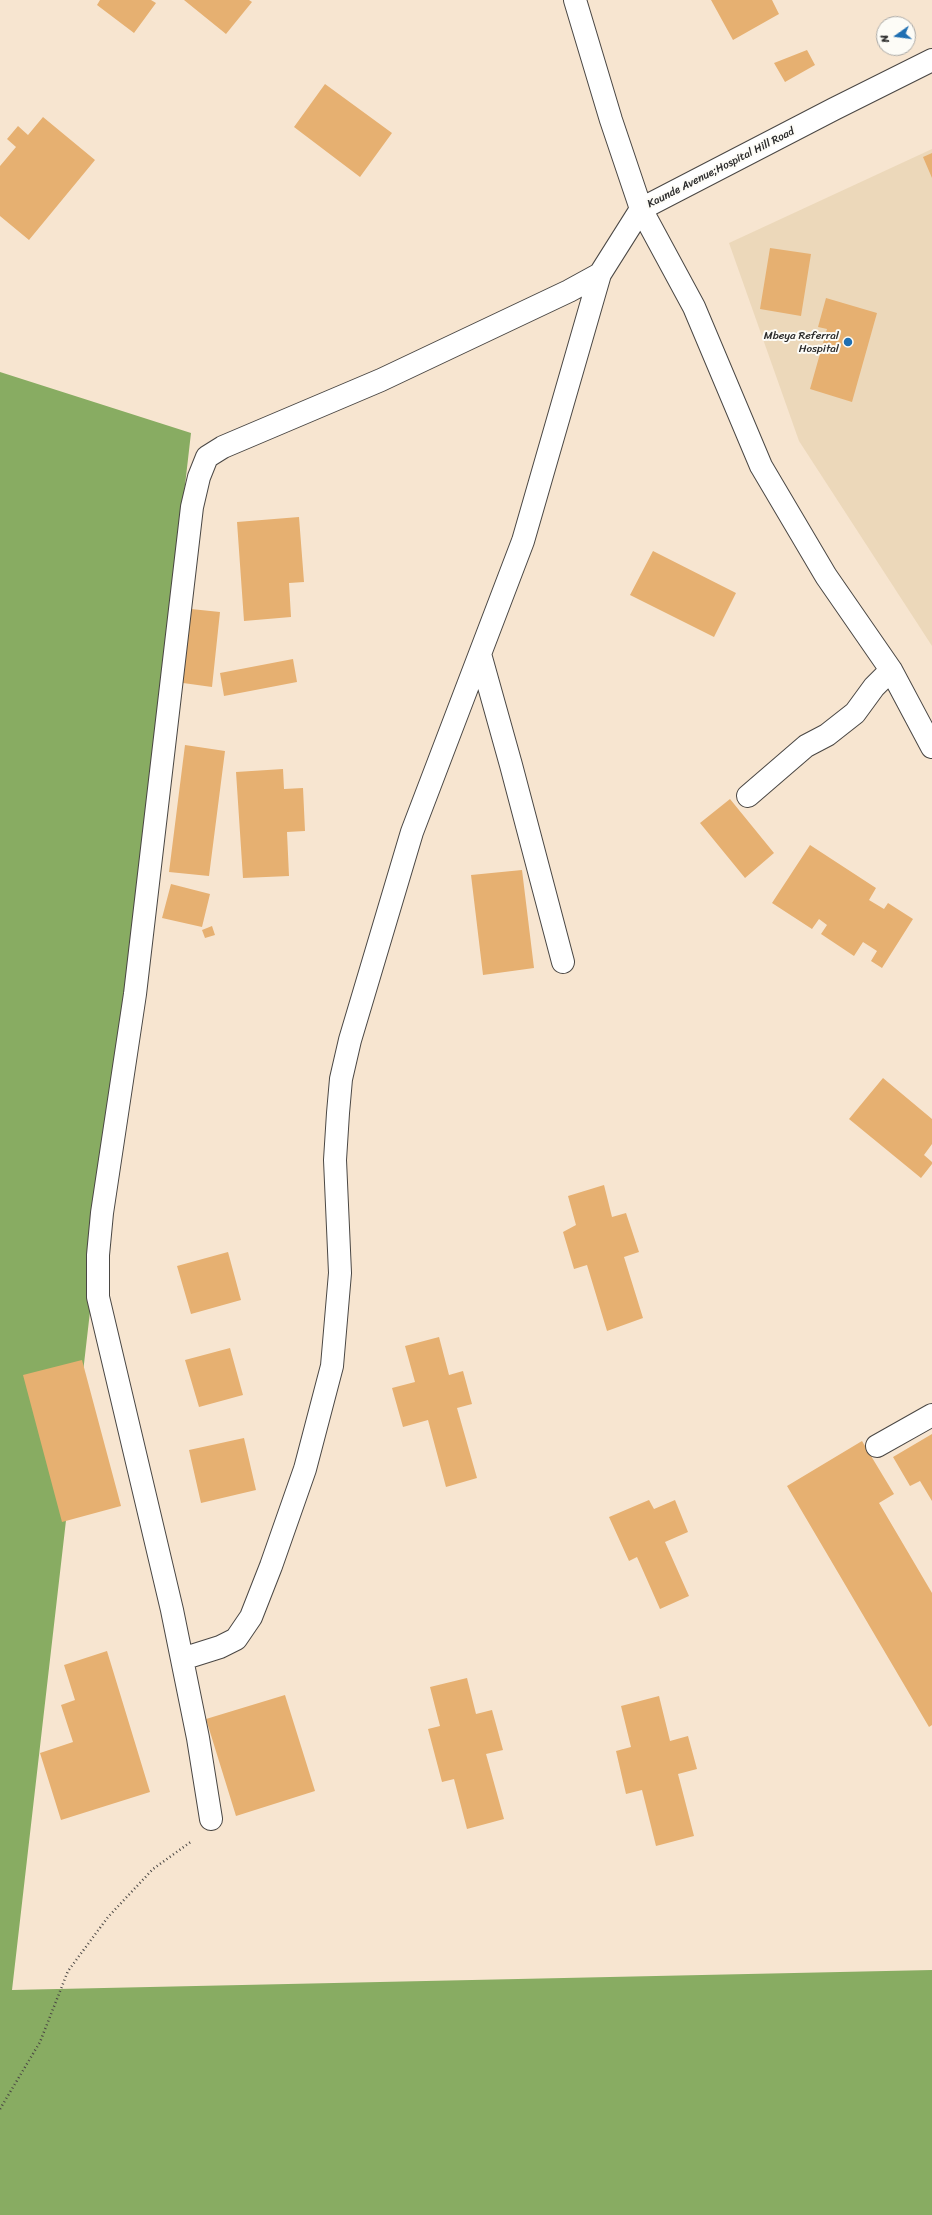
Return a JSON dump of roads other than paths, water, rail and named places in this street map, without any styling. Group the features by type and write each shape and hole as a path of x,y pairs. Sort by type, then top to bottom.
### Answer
{"street":[{"name":"Kaunde Avenue;Hospital Hill Road","path":"575,0 611,120 641,209 834,108 932,60"},
{"path":"182,1659 220,1648 236,1639 251,1617 271,1566 305,1469 332,1366 337,1321 340,1273 335,1160 341,1079 350,1040 412,832 523,541 600,274 641,209 694,307 761,466 826,576 891,670 932,747"},
{"path":"211,1819 198,1738 172,1610 98,1297 98,1255 102,1214 135,994 192,507 207,457 223,447 381,380 568,291 600,274"},
{"path":"480,654 563,962"},
{"path":"748,796 806,746 827,735 855,713 874,687 891,670"},
{"path":"877,1446 932,1415"}],"place":[{"name":"Mbeya Referral Hospital","path":"848,342"}]}
